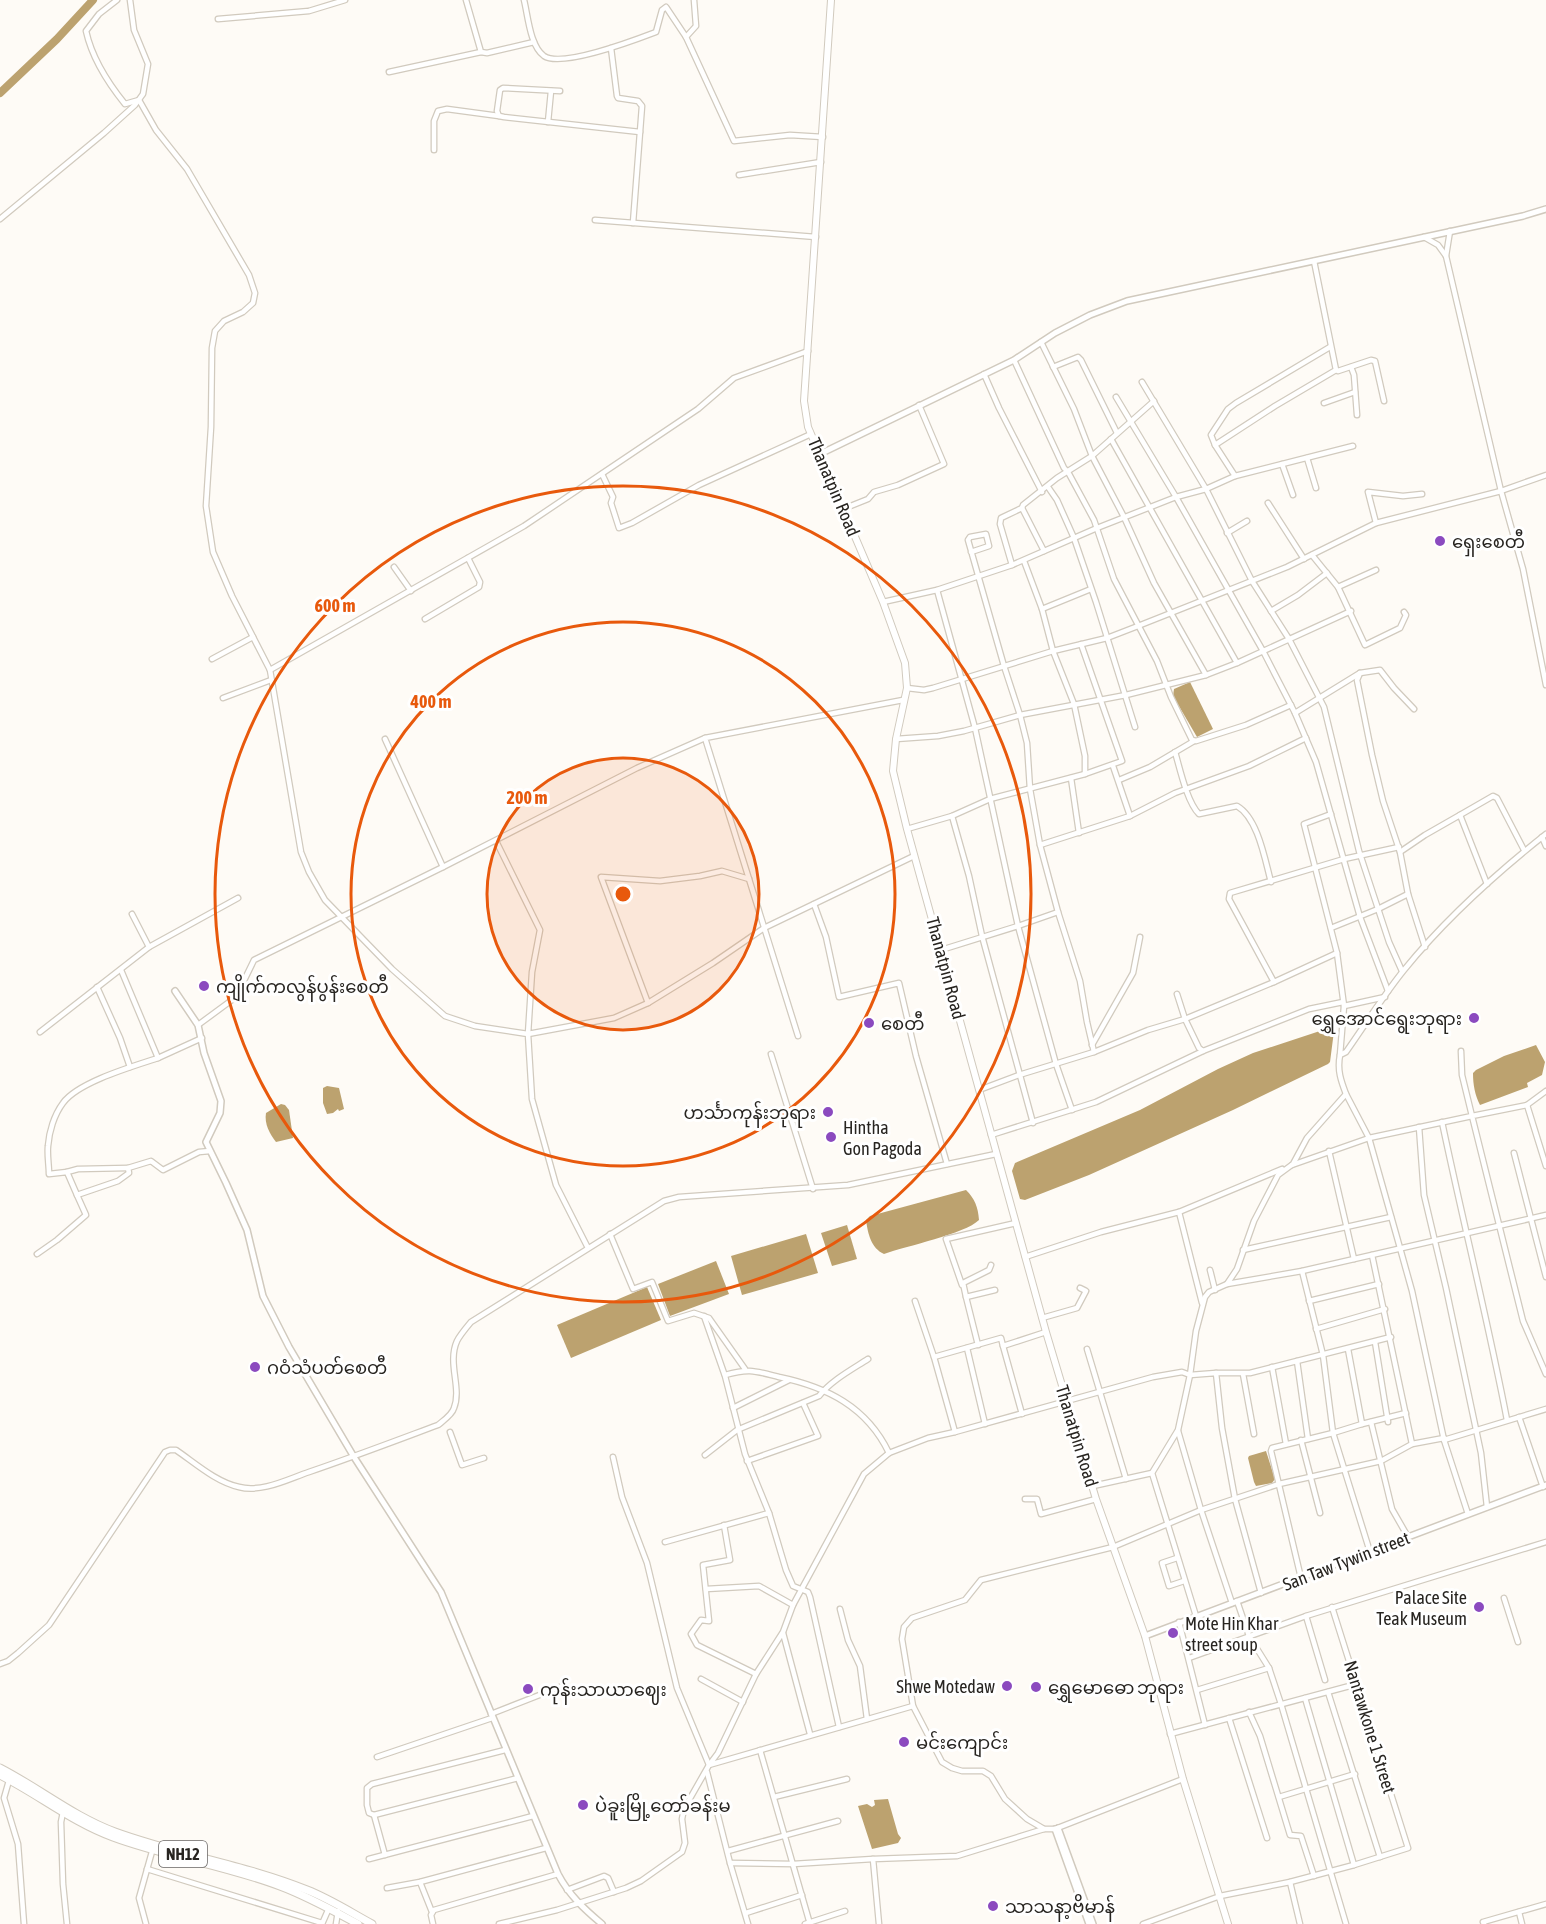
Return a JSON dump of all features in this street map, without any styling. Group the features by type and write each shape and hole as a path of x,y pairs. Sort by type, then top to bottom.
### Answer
{"highway":[{"name":"NH12","path":"0,1768 63,1812 110,1836 278,1885 372,1924"},
{"name":"NH12","path":"0,1775 10,1777 75,1813 153,1848 279,1880 308,1890 358,1924"}],"main road":[{"name":"Thanatpin Road","path":"831,0 804,401 811,434 883,602 905,663 907,688 896,739 893,771 907,829 1066,1401 1096,1498 1145,1636 1170,1734 1228,1924"}],"street":[{"path":"117,0 99,14 86,31 110,86 125,104 139,100"},
{"path":"0,219 104,133 143,94 148,64 134,30 130,0"},
{"path":"218,19 309,11 345,0"},
{"path":"466,0 481,52"},
{"path":"524,0 534,42 543,55 549,58 566,59 611,48 656,32 662,10 666,7 686,37 734,141 790,135 823,137"},
{"path":"686,37 696,26 694,0"},
{"path":"389,72 534,42"},
{"path":"611,48 618,98 641,103 633,223"},
{"path":"499,116 497,111 501,89 560,91"},
{"path":"548,122 551,91"},
{"path":"139,100 156,130 188,169 249,275 255,293 253,303 243,312 224,321 215,331 212,348 211,426 206,506 213,552 270,670 301,852 309,872 325,900 392,969 445,1016 476,1026 528,1034 614,1018 648,1003 764,928 914,856"},
{"path":"434,150 434,121 438,111 447,109 640,132"},
{"path":"739,175 821,162"},
{"path":"820,454 1014,360 1090,315 1127,301 1523,216 1546,209"},
{"path":"595,220 816,237"},
{"path":"1450,231 1446,256 1501,491 1523,569 1546,685"},
{"path":"1424,237 1438,245 1446,256"},
{"path":"1314,261 1335,370"},
{"path":"1041,342 1074,409 1092,456 1170,613 1206,675"},
{"path":"1235,476 1211,435 1228,409 1330,347"},
{"path":"270,670 524,526 698,409 734,378 808,351"},
{"path":"1053,367 1078,357 1081,360 1117,433"},
{"path":"1014,360 1064,468 1068,471 1097,528 1114,579 1157,661 1171,697 1194,741"},
{"path":"1215,445 1335,370 1371,360 1375,361 1384,400"},
{"path":"1352,367 1358,415"},
{"path":"984,374 1042,492"},
{"path":"1142,382 1206,489 1252,581 1289,639 1324,707 1361,856 1389,942 1402,971"},
{"path":"1324,404 1355,392"},
{"path":"1116,397 1176,497 1227,591 1263,651 1295,713 1316,762 1360,917 1386,994"},
{"path":"1012,565 1001,518 1022,508 1068,471 1092,456 1154,400"},
{"path":"843,509 868,499 874,492 898,485 944,464 919,405"},
{"path":"602,474 613,498 611,503 620,528 685,492 811,434"},
{"path":"1111,439 1237,663"},
{"path":"883,602 937,590 1024,561 1124,517 1176,497 1206,489 1235,476 1353,447"},
{"path":"1307,458 1316,488"},
{"path":"1282,464 1293,495"},
{"path":"907,688 924,690 1053,651 1107,638 1252,581 1312,555 1376,523 1501,491 1546,475"},
{"path":"1048,487 1057,500 1074,538 1135,727"},
{"path":"1376,523 1368,492 1403,496 1422,494"},
{"path":"1268,503 1304,558"},
{"path":"1022,508 1044,551"},
{"path":"1227,533 1247,520"},
{"path":"971,552 989,546 986,534 969,538 971,552 1020,715 1027,744 1030,789 1040,845 1080,981 1094,1052"},
{"path":"1312,555 1338,587 1365,645 1400,628 1406,615 1404,612"},
{"path":"425,619 479,587 480,582 468,558"},
{"path":"1024,561 1042,609 1053,651 1074,704 1085,756 1085,774"},
{"path":"394,567 411,591"},
{"path":"1338,587 1376,570"},
{"path":"1271,611 1298,595 1327,573"},
{"path":"1042,609 1091,589"},
{"path":"937,590 975,728 1018,926 1056,1064 1072,1110"},
{"path":"896,739 938,736 1020,715 1126,695 1206,675 1351,611"},
{"path":"212,659 253,637"},
{"path":"907,829 952,816 990,799 1113,766 1122,761 1105,718 1081,644"},
{"path":"1295,713 1360,673 1380,670 1414,709"},
{"path":"1360,673 1357,680 1372,755 1383,801 1400,850 1408,894 1425,947"},
{"path":"223,698 271,680"},
{"path":"198,1025 236,997 254,960 496,841 636,768 705,738 903,700"},
{"path":"1119,780 1150,767 1194,741 1246,725 1291,705"},
{"path":"705,738 798,1036"},
{"path":"1040,845 1130,816 1187,789 1249,766 1306,738"},
{"path":"385,739 443,867"},
{"path":"1175,752 1187,789 1199,814 1237,806 1245,812 1253,824 1271,882"},
{"path":"1113,766 1130,816"},
{"path":"1071,778 1079,833"},
{"path":"1274,982 1229,899 1230,892 1344,859 1400,850 1493,796 1497,798 1524,850"},
{"path":"1331,814 1304,824 1337,953 1343,1004 1338,1066 1340,1078 1369,1138 1412,1291 1444,1439 1468,1514"},
{"path":"952,816 1033,1123"},
{"path":"1460,816 1487,884"},
{"path":"1340,1056 1346,1052 1402,971 1425,947 1524,850 1544,836 1546,846"},
{"path":"496,841 540,930 532,972 528,1034 532,1099 556,1185 588,1248"},
{"path":"648,1003 601,877 660,881 722,871 749,879"},
{"path":"1331,928 1408,894"},
{"path":"40,1032 149,947 238,898"},
{"path":"814,904 826,937 839,997 899,983 915,1056 947,1164"},
{"path":"941,950 1058,912"},
{"path":"132,914 149,947"},
{"path":"1092,1045 1133,973 1140,937"},
{"path":"979,1090 1185,1019 1337,953"},
{"path":"121,970 159,1058"},
{"path":"97,987 120,1038 130,1067"},
{"path":"175,991 198,1025 211,1076 221,1101 220,1113 206,1142 247,1230 263,1296 354,1457 441,1592 558,1874 577,1903 602,1924"},
{"path":"1177,994 1185,1019 1199,1048 1203,1051"},
{"path":"991,1135 1112,1095 1203,1051 1309,1009 1386,994"},
{"path":"201,1038 159,1058 87,1085 63,1102 51,1126 47,1147 49,1174 78,1169 128,1168 151,1161 163,1170 199,1152 210,1150"},
{"path":"1461,1051 1462,1075 1523,1321 1546,1374"},
{"path":"771,1054 813,1189"},
{"path":"1025,1257 1101,1232 1179,1212 1293,1164 1369,1138 1527,1105 1546,1091"},
{"path":"1227,1284 1237,1269 1254,1221 1277,1177 1293,1164 1307,1138 1347,1094"},
{"path":"1527,1105 1546,1166"},
{"path":"1442,1122 1508,1420"},
{"path":"1419,1127 1424,1195 1481,1453 1487,1507"},
{"path":"1329,1151 1354,1259"},
{"path":"1514,1153 1546,1277"},
{"path":"0,1664 8,1661 49,1625 165,1452 176,1450 226,1482 252,1489 268,1486 354,1457 439,1424 454,1409 456,1396 453,1357 457,1341 471,1322 664,1201 680,1197 849,1185 996,1154"},
{"path":"77,1195 99,1190 118,1182 129,1173 128,1168"},
{"path":"37,1254 86,1215 68,1172"},
{"path":"1179,1212 1203,1305"},
{"path":"1093,1486 1152,1473 1178,1430 1190,1375 1196,1331 1207,1294 1227,1284 1302,1271 1546,1215"},
{"path":"1243,1250 1390,1217"},
{"path":"978,1345 966,1297 946,1239 1016,1223"},
{"path":"610,1234 633,1289 652,1282 668,1321 694,1313 709,1317 745,1369"},
{"path":"1372,1255 1412,1444"},
{"path":"962,1285 988,1270 991,1265"},
{"path":"1210,1270 1215,1290"},
{"path":"1302,1271 1323,1355 1334,1433 1370,1552"},
{"path":"1309,1301 1379,1284"},
{"path":"1042,1318 1077,1308 1086,1291 1080,1288"},
{"path":"966,1297 995,1290"},
{"path":"915,1301 934,1357 955,1432"},
{"path":"1316,1329 1385,1309"},
{"path":"704,1316 725,1375 747,1461 769,1513 786,1570 793,1586 808,1592 810,1598 839,1727"},
{"path":"1003,1346 1046,1332"},
{"path":"499,1924 557,1910 614,1892 641,1881 682,1852 685,1843 682,1819 684,1809 718,1754 756,1674 783,1632 794,1605 864,1474 889,1453 928,1438 1022,1414 1098,1391 1182,1372 1190,1375 1243,1374 1391,1337"},
{"path":"934,1357 1000,1338 1022,1414"},
{"path":"1375,1342 1388,1420"},
{"path":"967,1348 985,1424"},
{"path":"1087,1349 1126,1479"},
{"path":"1348,1349 1362,1424"},
{"path":"705,1455 738,1429 819,1396 868,1359"},
{"path":"1297,1361 1308,1439"},
{"path":"1272,1367 1286,1444"},
{"path":"725,1375 745,1369 825,1390 857,1410 884,1443 889,1453"},
{"path":"1216,1373 1222,1428 1235,1499 1261,1593"},
{"path":"1243,1374 1254,1434"},
{"path":"733,1408 790,1379"},
{"path":"747,1461 818,1436 803,1403"},
{"path":"1044,1828 1027,1820 1005,1799 991,1776 983,1772 962,1771 942,1762 913,1706 902,1639 904,1627 912,1618 965,1600 981,1580 1113,1547 1201,1510 1279,1484 1381,1461 1412,1444 1476,1432 1546,1409"},
{"path":"1301,1578 1272,1448 1362,1424 1388,1420 1406,1413"},
{"path":"1519,1417 1544,1486"},
{"path":"1371,1422 1392,1509 1408,1537"},
{"path":"439,1424 451,1432 462,1465 484,1458"},
{"path":"1178,1430 1201,1510 1234,1602 1249,1636 1269,1668 1346,1924"},
{"path":"1301,1440 1320,1513"},
{"path":"613,1457 622,1497 647,1563 677,1688 710,1765"},
{"path":"1152,1473 1196,1616"},
{"name":"San Taw Tywin street","path":"1145,1636 1544,1486"},
{"path":"1025,1499 1037,1499 1041,1514 1096,1498"},
{"path":"665,1542 769,1513"},
{"path":"724,1525 730,1560 703,1564 709,1620 701,1620 692,1634 697,1645 756,1674"},
{"path":"1189,1658 1332,1607 1546,1542"},
{"path":"1177,1558 1162,1563 1169,1586 1184,1581"},
{"path":"706,1589 759,1586 794,1605"},
{"path":"1504,1598 1518,1642"},
{"name":"Nantawkone 1 Street","path":"1332,1607 1408,1848 1380,1857"},
{"path":"840,1609 848,1640 860,1666 867,1719"},
{"path":"1306,1616 1325,1680"},
{"path":"1179,1622 1205,1725"},
{"path":"783,1632 810,1734"},
{"path":"1197,1690 1269,1668"},
{"path":"701,1679 743,1702"},
{"path":"1170,1734 1357,1684"},
{"path":"377,1757 492,1716 565,1685"},
{"path":"1143,1924 1220,1896 1290,1882 1380,1857 1328,1692"},
{"path":"1305,1698 1354,1865"},
{"path":"710,1765 810,1734 913,1706"},
{"path":"1249,1712 1260,1736 1290,1835 1301,1836 1314,1876"},
{"path":"1229,1718 1267,1838"},
{"path":"506,1750 372,1784 367,1788 369,1813 374,1815 518,1778"},
{"path":"760,1750 802,1895 808,1924 845,1911"},
{"path":"707,1772 748,1924"},
{"path":"1279,1797 1355,1774"},
{"path":"10,1777 4,1798 19,1850 24,1924"},
{"path":"774,1797 847,1779"},
{"path":"730,1863 793,1864 957,1856 1044,1828 1056,1828 1183,1779"},
{"path":"63,1812 61,1822 63,1884 67,1924"},
{"path":"374,1815 385,1855"},
{"path":"369,1859 533,1816"},
{"path":"728,1851 838,1821"},
{"path":"1056,1828 1091,1924"},
{"path":"146,1924 139,1898 153,1848"},
{"path":"387,1888 420,1882 546,1848"},
{"path":"873,1859 879,1924"},
{"path":"147,1869 322,1923 329,1908"},
{"path":"432,1912 558,1874"},
{"path":"567,1890 604,1876 608,1878 614,1892"},
{"path":"420,1882 432,1912 433,1924"},
{"path":"1290,1882 1300,1924"},
{"path":"746,1913 802,1895"},
{"path":"1484,1924 1483,1922 1546,1904"},
{"path":"336,1924 339,1909"},
{"path":"1519,1912 1522,1924"}],"shaded area":[{"path":"1190,682 1213,729 1197,737 1173,696 1174,689"},
{"path":"1332,1027 1334,1031 1328,1064 1089,1175 1025,1200 1020,1199 1012,1171 1015,1163 1140,1110 1253,1053"},
{"path":"1536,1045 1545,1062 1542,1075 1527,1083 1528,1087 1480,1105 1473,1073 1504,1056"},
{"path":"327,1086 339,1088 344,1109 327,1114 323,1103 323,1088"},
{"path":"281,1104 289,1110 293,1138 276,1142 267,1125 266,1113"},
{"path":"966,1190 974,1200 979,1215 979,1220 972,1225 949,1235 884,1254 873,1244 866,1220 870,1216"},
{"path":"847,1225 857,1259 832,1266 821,1233"},
{"path":"806,1234 818,1273 742,1295 731,1256"},
{"path":"716,1261 729,1294 670,1316 658,1284"},
{"path":"647,1287 661,1320 571,1358 557,1325"},
{"path":"1266,1451 1275,1479 1272,1483 1256,1486 1248,1458"},
{"path":"888,1799 901,1838 898,1843 872,1849 858,1806 867,1804 872,1807 875,1805 874,1800"}],"waterway":[{"path":"0,93 57,39 93,0"}],"place":[{"name":"ရှေးစေတီ","path":"1440,541"},
{"name":"ကျိုက်ကလွန်ပွန်းစေတီ","path":"204,986"},
{"name":"ရွှေအောင်ရွေးဘုရား","path":"1474,1018"},
{"name":"စေတီ","path":"869,1023"},
{"name":"ဟင်္သာကုန်းဘုရား","path":"828,1112"},
{"name":"Hintha Gon Pagoda","path":"831,1137"},
{"name":"ဂဝံသံပတ်စေတီ","path":"255,1367"},
{"name":"Palace Site Teak Museum","path":"1479,1607"},
{"name":"Mote Hin Khar street soup","path":"1173,1633"},
{"name":"Shwe Motedaw","path":"1007,1686"},
{"name":"ရွှေမောဓော ဘုရား","path":"1036,1687"},
{"name":"ကုန်းသာယာဈေး","path":"528,1689"},
{"name":"မင်းကျောင်း","path":"904,1742"},
{"name":"ပဲခူးမြို့တော်ခန်းမ","path":"583,1805"},
{"name":"သာသနာ့ဗိမာန်","path":"993,1906"}]}
